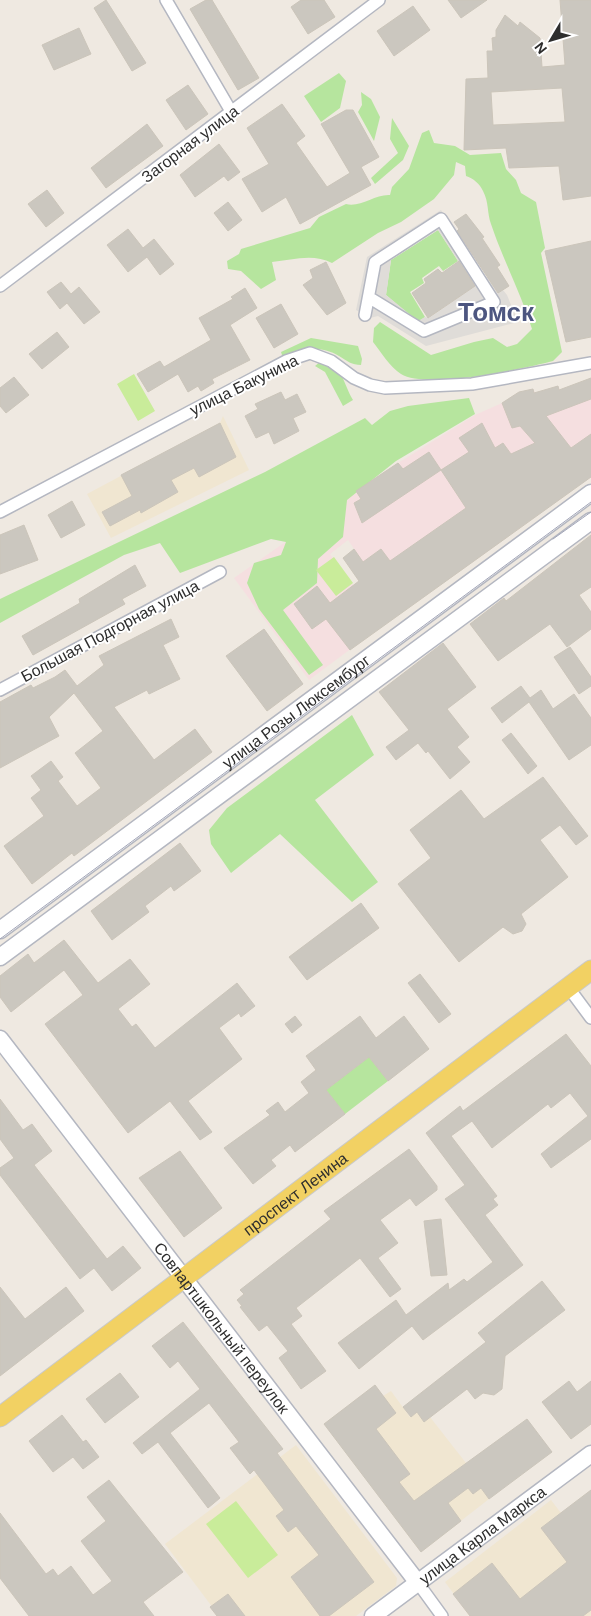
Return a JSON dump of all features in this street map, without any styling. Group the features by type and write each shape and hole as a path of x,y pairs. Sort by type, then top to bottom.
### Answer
{"main road":[{"name":"улица Розы Люксембург","path":"0,930 591,493"},
{"name":"улица Розы Люксембург","path":"0,957 591,521"},
{"name":"проспект Ленина","path":"0,1417 591,970"},
{"name":"Совпартшкольный переулок","path":"0,1039 185,1277 418,1583"},
{"name":"улица Карла Маркса","path":"373,1616 591,1454"}],"street":[{"path":"166,0 232,113"},
{"name":"Загорная улица","path":"0,286 232,113 379,0"},
{"path":"365,315 370,298 375,262 440,219 494,302 424,331 370,298"},
{"name":"улица Бакунина","path":"0,512 286,361 310,354 332,361 354,378 370,385 385,388 472,384 591,363"},
{"name":"Большая Подгорная улица","path":"0,690 220,572"},
{"path":"568,987 591,1018"},
{"name":"Совпартшкольный переулок","path":"418,1583 442,1616"}],"shaded area":[{"path":"441,210 485,277 488,277 498,293 503,290 507,295 518,322 426,346 378,316 370,318 356,310 367,257","holes":["438,230 458,261 456,264 472,288 429,318 425,317 418,321 386,295 391,260"]},
{"path":"591,381 591,477 418,601 381,549 363,562 348,540 330,554 383,625 309,680 234,578 398,463 475,415 502,403 519,392 533,389 535,393 558,386 560,390"},
{"path":"223,416 249,470 111,538 87,494 220,423"},
{"path":"375,1385 383,1396 391,1391 410,1417 417,1412 424,1421 430,1417 466,1463 455,1471 473,1494 481,1488 489,1499 421,1552 324,1424"},
{"path":"296,1445 397,1578 396,1586 356,1616 219,1616 165,1544"},
{"path":"551,1500 591,1552 591,1616 470,1616 445,1582"}],"green space":[{"path":"339,73 346,81 340,108 321,122 304,96"},
{"path":"361,92 371,99 380,117 374,141 358,112 362,105"},
{"path":"392,118 409,146 403,160 375,184 371,178 398,153 390,139"},
{"path":"429,130 434,143 455,146 470,155 501,153 506,169 516,180 521,193 536,202 545,248 541,253 562,352 553,361 498,373 431,380 401,374 389,363 373,342 374,328 380,322 431,355 493,338 507,347 517,344 532,329 491,224 482,188 466,176 465,166 456,162 454,175 434,199 401,222 378,233 332,263 317,258 272,262 276,280 261,289 241,271 228,269 227,261 239,254 241,249 310,228 319,217 346,204 357,204 384,195 390,195 392,187 409,169 422,133"},
{"path":"438,230 458,261 443,271 439,266 422,278 424,283 410,292 425,317 418,322 386,295 391,260"},
{"path":"311,338 358,346 362,359 361,365 350,362 332,352 318,349 305,350 283,358 281,352"},
{"path":"321,361 329,364 339,372 353,400 343,406 325,372 315,366"},
{"path":"134,374 155,411 138,421 117,384"},
{"path":"469,398 475,414 396,461 347,500 343,537 318,559 317,583 283,610 323,665 309,675 259,609 247,583 254,563 281,555 286,542 271,539 180,573 160,543 124,555 0,623 0,599 265,472 365,418 372,425 390,411 408,406"},
{"path":"334,557 353,583 336,596 316,570"},
{"path":"352,715 374,755 315,800 378,882 352,902 280,834 231,873 211,844 209,830 227,808"},
{"path":"369,1057 388,1081 345,1114 326,1090"},
{"path":"236,1501 278,1555 248,1578 206,1524"}],"building":[{"path":"106,0 146,63 132,71 94,8"},
{"path":"206,0 212,0 259,78 238,90 190,9"},
{"path":"301,0 324,0 335,17 308,34 291,7"},
{"path":"448,0 487,0 461,18"},
{"path":"560,0 591,0 591,196 563,200 559,166 509,168 506,148 464,150 466,79 488,78 487,51 493,51 492,38 496,37 496,30 505,15 518,26 520,22 540,38 542,67 565,65","holes":["562,88 565,122 493,125 491,92"]},
{"path":"413,6 430,30 394,56 377,31"},
{"path":"79,28 91,54 54,70 42,45"},
{"path":"188,85 208,114 186,130 166,100"},
{"path":"282,104 305,136 296,143 327,187 350,173 321,124 346,110 353,110 379,157 361,167 371,185 300,224 286,197 262,212 242,179 269,164 247,128"},
{"path":"147,124 163,146 106,188 91,168"},
{"path":"219,144 240,172 228,181 224,176 195,197 180,175"},
{"path":"47,190 64,213 46,227 28,204"},
{"path":"228,202 242,220 228,231 214,213"},
{"path":"466,214 484,237 482,238 500,265 497,267 509,286 498,293 457,231 459,229 454,222"},
{"path":"128,229 143,248 154,239 174,264 160,275 147,257 128,272 107,245"},
{"path":"591,241 591,337 566,342 545,251"},
{"path":"459,261 475,286 428,318 412,293 426,283 424,279 438,269 442,273"},
{"path":"326,262 346,303 327,315 303,285 313,278 310,270"},
{"path":"61,282 71,294 79,287 100,312 84,324 67,303 60,309 47,292"},
{"path":"245,288 257,308 230,325 250,360 212,379 214,383 201,391 198,386 188,392 178,374 148,392 137,374 160,361 164,367 211,340 199,318 233,299 231,297"},
{"path":"281,304 298,334 274,348 256,318"},
{"path":"57,332 69,347 42,369 29,354"},
{"path":"14,377 29,395 6,413 0,406 0,388"},
{"path":"591,378 591,399 546,416 571,448 591,434 591,477 350,650 326,619 312,629 294,604 317,586 330,603 359,581 343,558 354,549 363,562 381,549 390,561 466,508 441,470 469,452 459,438 482,423 495,448 503,443 511,454 535,443 520,426 512,428 502,403 519,392 533,389 534,393 558,386 559,390"},
{"path":"281,392 285,400 297,394 306,412 293,418 299,431 274,444 269,432 256,438 245,416 258,409 255,404"},
{"path":"220,423 236,457 199,477 194,468 171,480 178,492 141,513 140,510 110,526 102,512 132,496 121,475"},
{"path":"429,452 441,470 362,523 354,503 361,499 356,491 398,463 403,469"},
{"path":"72,501 85,525 61,538 48,515"},
{"path":"24,525 38,560 0,574 0,535"},
{"path":"591,535 591,587 579,595 591,612 591,629 567,647 550,624 498,661 470,624 504,598 506,601"},
{"path":"135,565 146,586 122,599 125,604 33,655 22,636 80,603 79,599"},
{"path":"171,619 179,637 163,645 180,679 149,694 147,690 114,707 154,760 195,729 212,752 74,856 72,853 32,884 4,846 44,816 31,798 41,790 31,776 51,761 63,777 58,781 77,806 101,788 75,753 103,731 74,693 49,717 59,736 0,768 0,702 31,685 33,688 65,670 77,686 104,665 99,656"},
{"path":"264,629 303,684 267,711 226,656"},
{"path":"443,643 476,687 447,709 469,737 457,747 470,762 450,779 428,751 426,753 418,743 396,760 386,747 409,730 379,692"},
{"path":"570,647 591,677 591,686 579,694 554,657"},
{"path":"521,686 530,698 541,690 553,709 574,694 591,718 591,745 569,760 529,702 502,723 491,708"},
{"path":"511,733 537,766 528,774 502,740"},
{"path":"543,777 588,836 576,845 560,825 540,840 568,877 521,914 526,924 522,931 513,934 503,927 459,962 398,884 431,858 410,830 461,790 484,819"},
{"path":"180,843 201,871 174,891 171,886 145,906 149,912 112,940 91,911"},
{"path":"361,903 379,928 307,980 289,957"},
{"path":"64,940 98,983 130,959 150,984 118,1009 132,1027 136,1024 155,1048 237,983 255,1006 241,1017 239,1013 219,1028 242,1059 188,1101 212,1132 200,1140 170,1101 128,1133 45,1024 83,995 64,970 11,1012 0,997 0,976 28,954 34,963"},
{"path":"420,974 451,1014 439,1023 408,983"},
{"path":"295,1016 302,1025 292,1033 285,1024"},
{"path":"360,1016 376,1038 404,1016 429,1049 388,1081 369,1057 326,1090 345,1114 295,1152 290,1145 271,1160 276,1166 253,1184 224,1148 270,1115 266,1111 278,1102 285,1112 309,1093 301,1082 316,1070 306,1056"},
{"path":"566,1034 591,1066 591,1139 551,1168 541,1154 588,1116 570,1093 551,1108 548,1104 492,1148 472,1121 451,1136 497,1196 493,1199 498,1205 485,1215 523,1265 423,1340 412,1326 359,1369 338,1343 396,1300 406,1315 448,1283 449,1290 464,1279 467,1282 493,1262 445,1199 465,1185 426,1133 460,1106 463,1111"},
{"path":"0,1099 23,1130 32,1124 52,1151 34,1165 107,1259 123,1246 141,1268 112,1291 94,1268 80,1279 0,1175 0,1168 14,1158 0,1139"},
{"path":"409,1149 437,1186 437,1190 416,1206 410,1198 380,1220 398,1243 378,1258 401,1289 390,1297 360,1258 296,1308 302,1316 291,1324 326,1371 301,1389 279,1358 288,1351 267,1325 259,1331 240,1307 242,1306 237,1300 244,1294 240,1290 331,1219 324,1211"},
{"path":"180,1151 222,1208 184,1237 139,1178"},
{"path":"441,1219 447,1275 431,1276 424,1221"},
{"path":"542,1281 565,1310 505,1356 502,1389 494,1395 483,1393 475,1399 467,1389 424,1422 417,1412 411,1417 403,1407 486,1342 478,1333"},
{"path":"0,1287 25,1319 66,1287 84,1311 0,1376"},
{"path":"183,1322 283,1449 277,1453 374,1582 329,1616 320,1616 291,1577 319,1555 296,1526 288,1532 276,1516 284,1510 254,1470 250,1474 230,1448 239,1442 209,1403 170,1433 220,1498 208,1508 158,1442 142,1454 133,1443 200,1389 178,1361 170,1368 152,1346"},
{"path":"120,1373 139,1397 105,1423 86,1399"},
{"path":"569,1381 577,1392 591,1381 591,1424 571,1439 542,1402"},
{"path":"375,1385 396,1413 376,1429 410,1474 399,1482 414,1501 527,1419 552,1452 489,1499 481,1488 473,1494 468,1488 448,1503 461,1521 421,1552 324,1424"},
{"path":"62,1415 83,1442 86,1440 99,1457 83,1469 73,1457 53,1472 29,1441"},
{"path":"109,1480 183,1572 143,1602 154,1616 29,1616 0,1578 0,1513 46,1574 53,1569 58,1576 71,1566 93,1595 112,1581 81,1541 106,1521 87,1497"},
{"path":"591,1490 591,1610 583,1616 470,1616 453,1594 492,1563 520,1599 567,1562 541,1528"},
{"path":"228,1594 245,1616 217,1616 210,1607"}],"tram line":[{"path":"0,939 591,502"},
{"path":"553,539 591,512"}],"district":[{"name":"Томск","path":"496,312"}]}
